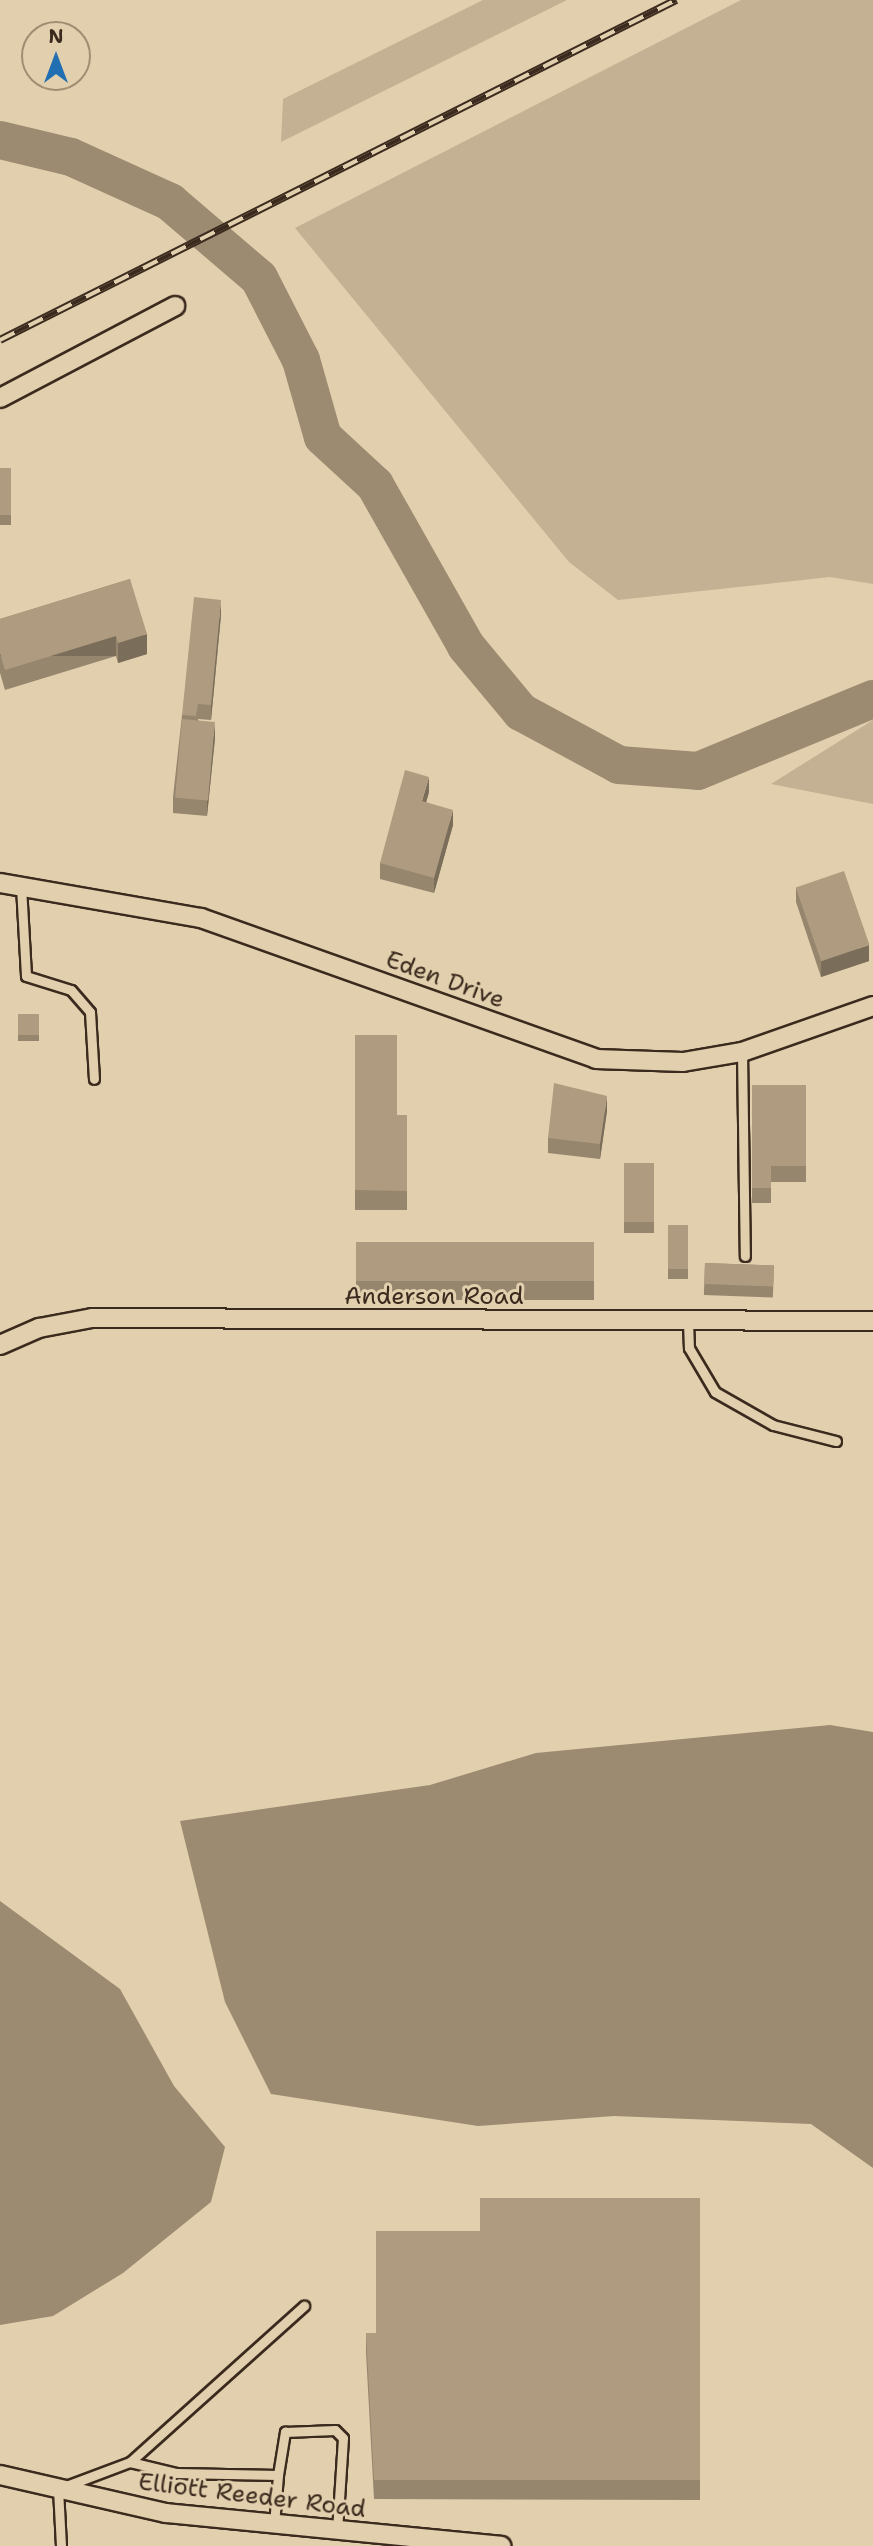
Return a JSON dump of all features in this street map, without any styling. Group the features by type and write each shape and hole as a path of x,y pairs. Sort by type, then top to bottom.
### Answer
{"street":[{"path":"0,398 175,306"},
{"name":"Eden Drive","path":"0,883 201,918 596,1059 683,1062 742,1052 873,1006"},
{"name":"Anderson Road","path":"0,1345 39,1328 92,1318 873,1321"},
{"name":"Elliott Reeder Road","path":"0,2475 166,2513 337,2532 501,2546"}],"lane":[{"path":"21,886 20,952 26,976 71,990 90,1012 94,1079"},
{"path":"742,1052 745,1256"},
{"path":"688,1321 689,1348 715,1392 774,1425 836,1441"},
{"path":"61,2546 58,2489 130,2462 304,2306"},
{"path":"274,2525 285,2432 335,2430 343,2438 337,2532"},
{"path":"130,2462 176,2473 278,2475"}],"shaded area":[{"path":"483,0 567,0 281,142 283,99"},
{"path":"741,0 873,0 873,584 830,577 618,600 569,562 295,228"},
{"path":"873,720 873,804 771,784"},
{"path":"830,1725 873,1732 873,2168 811,2124 614,2116 478,2126 271,2094 225,2002 180,1821 430,1785 536,1753"},
{"path":"0,1901 120,1989 174,2086 225,2147 211,2202 123,2273 53,2316 0,2325"}],"building":[{"path":"0,468 11,468 11,515 0,515"},
{"path":"130,579 147,634 118,643 116,636 5,670 0,653 0,619"},
{"path":"194,597 221,600 211,705 198,704 196,716 182,715"},
{"path":"182,719 215,722 208,801 175,798"},
{"path":"405,770 429,777 422,801 453,810 434,878 380,863"},
{"path":"844,871 869,945 821,961 796,888"},
{"path":"18,1014 39,1014 39,1035 18,1035"},
{"path":"355,1035 397,1035 397,1115 407,1115 407,1191 355,1190"},
{"path":"554,1083 607,1096 600,1144 548,1138"},
{"path":"752,1085 806,1085 806,1166 771,1166 771,1188 752,1188"},
{"path":"624,1163 654,1163 654,1222 624,1222"},
{"path":"668,1225 688,1225 688,1269 668,1269"},
{"path":"356,1242 594,1242 594,1281 356,1281"},
{"path":"705,1263 774,1265 773,1286 704,1284"},
{"path":"480,2198 700,2198 700,2480 374,2480 366,2333 376,2333 376,2231 480,2231"}],"waterway":[{"path":"0,140 71,157 170,202 259,278 301,360 323,437 375,485 466,646 521,712 619,765 698,771 873,699"}],"railway":[{"path":"0,340 676,0"}]}
